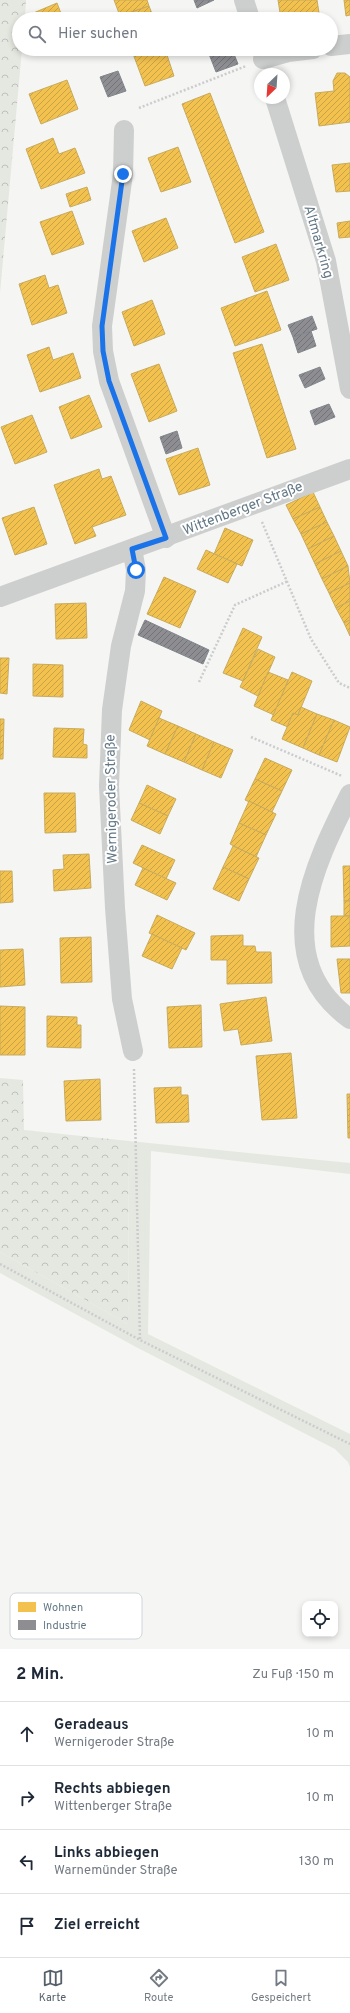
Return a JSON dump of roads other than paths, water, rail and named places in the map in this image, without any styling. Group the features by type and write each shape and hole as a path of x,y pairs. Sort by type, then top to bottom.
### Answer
{"street":[{"path":"244,0 248,12"},
{"path":"338,45 350,44"},
{"path":"263,61 277,56"},
{"name":"Altmarkring","path":"277,104 326,261 350,389"},
{"path":"124,130 123,174 102,326 103,351 109,381 166,538"},
{"name":"Wittenberger Straße","path":"0,597 166,538 350,468"},
{"name":"Wernigeroder Straße","path":"132,549 136,570 135,590 121,646 112,710 109,786 115,908 122,999 133,1051"},
{"path":"347,786 312,880 305,911 304,942 309,969 324,994 350,1019"}]}
